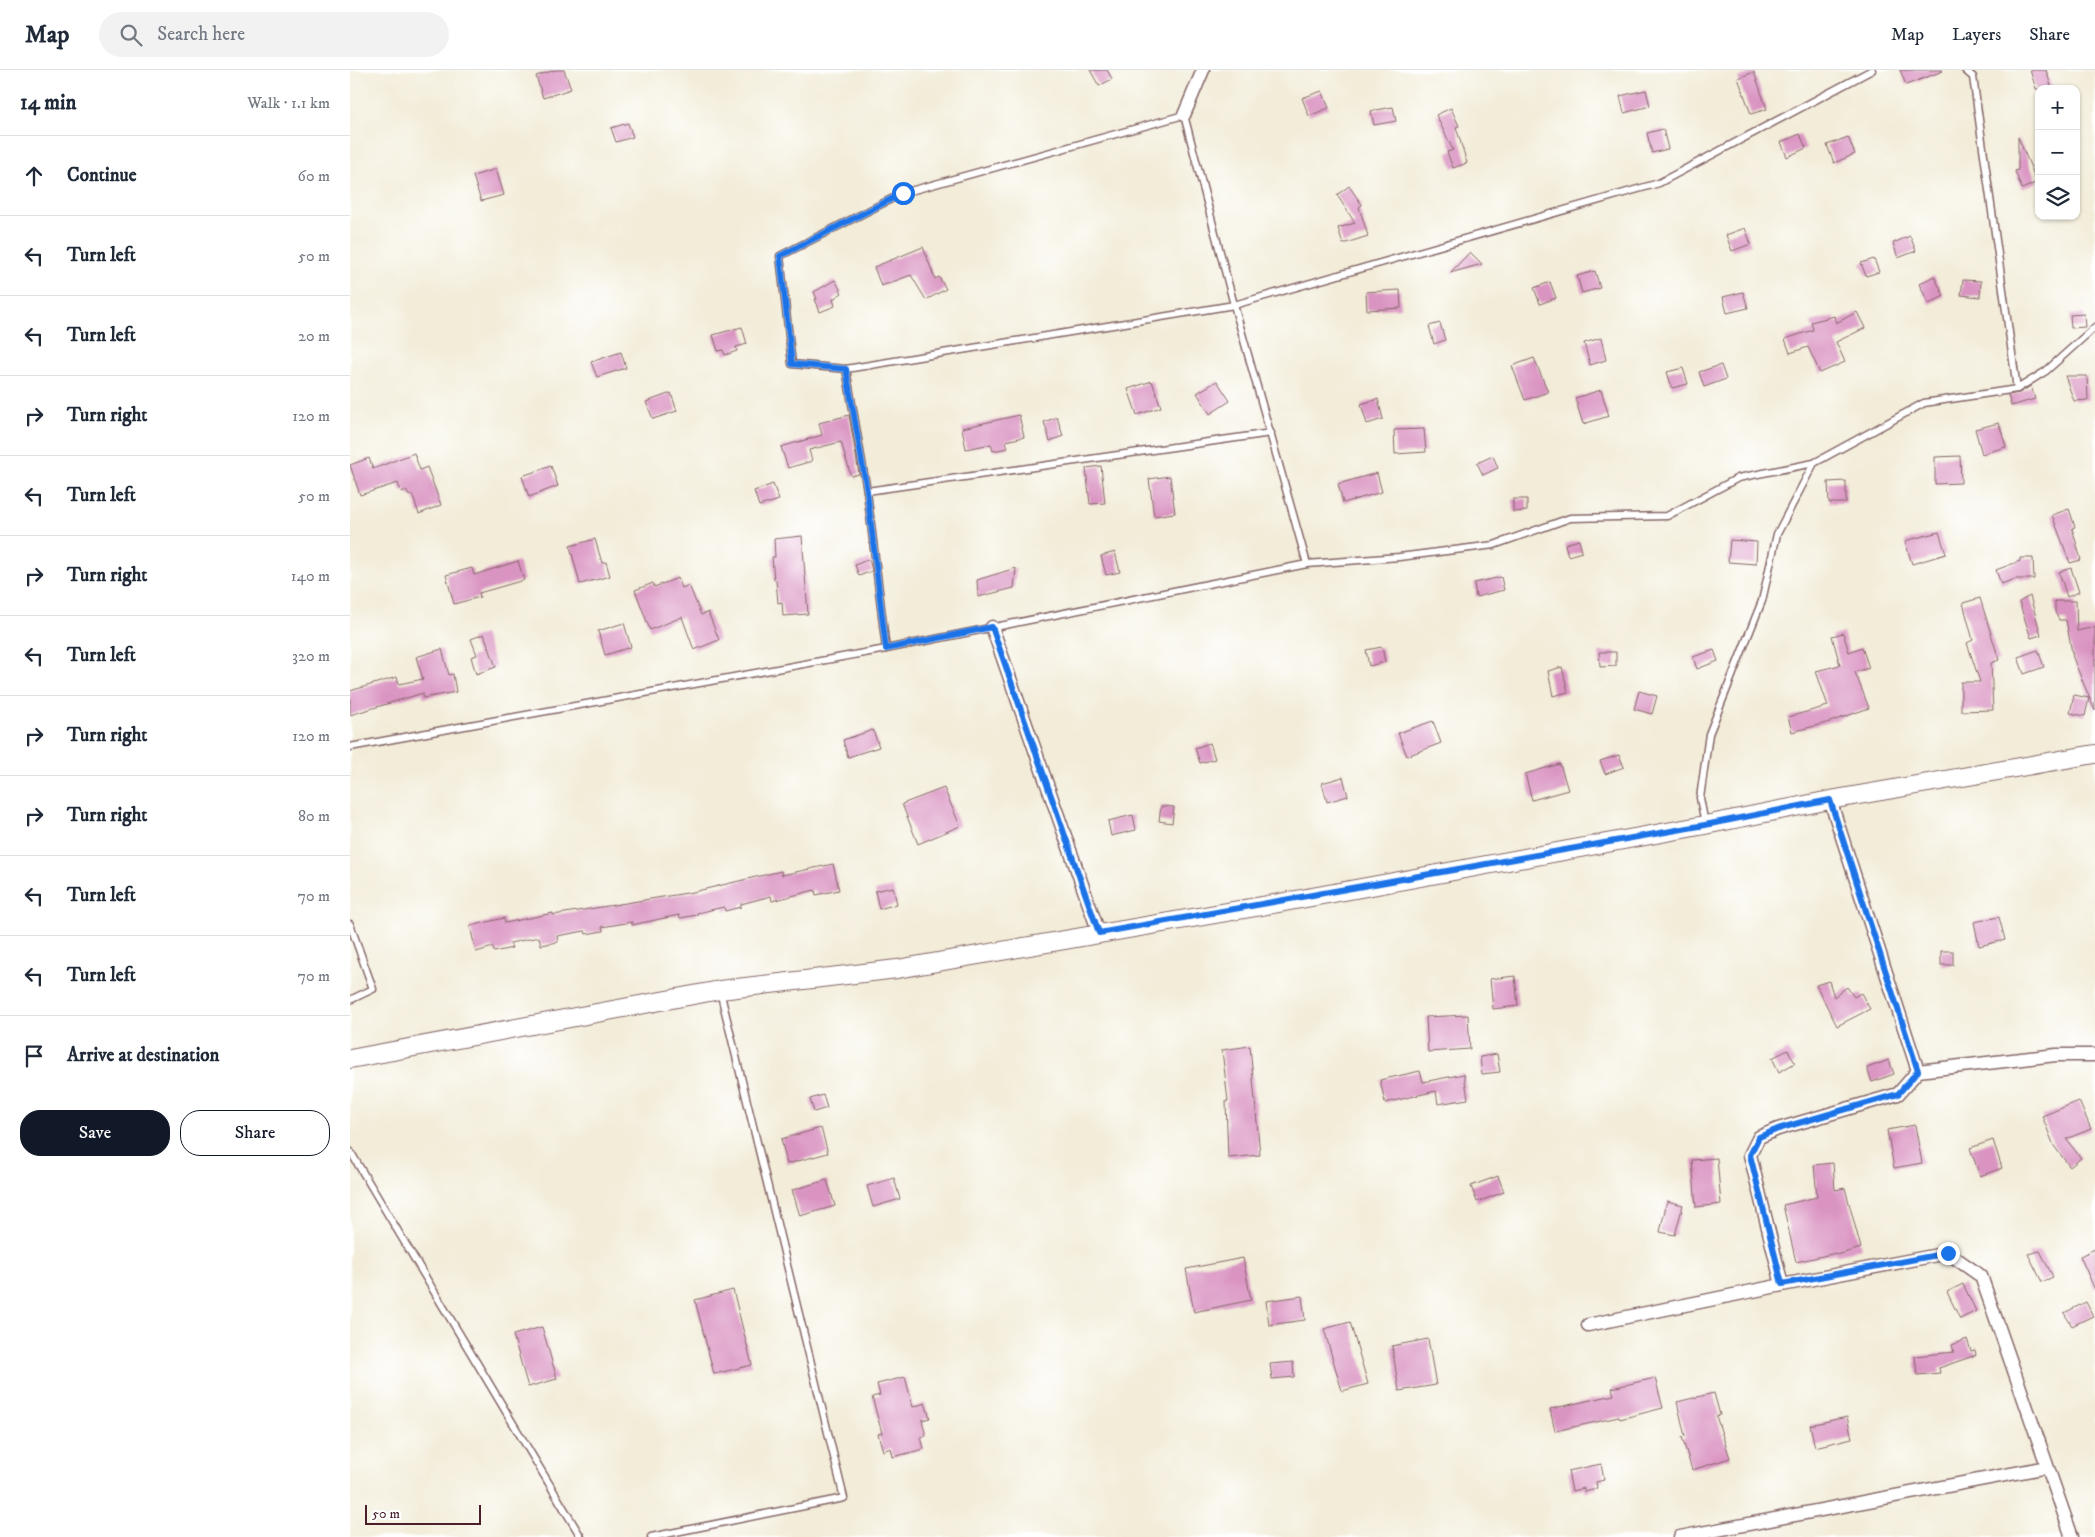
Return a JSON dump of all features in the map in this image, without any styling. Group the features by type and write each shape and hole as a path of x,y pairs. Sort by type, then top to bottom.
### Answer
{"main road":[{"path":"350,1058 720,990 897,969 1705,825 1830,800 2095,754"}],"street":[{"path":"1184,115 1203,70"},
{"path":"992,627 1099,933"},
{"path":"1830,800 1918,1071"},
{"path":"1782,1284 1750,1155 1759,1137 1778,1129 1898,1094 1918,1071 2056,1056 2095,1055"},
{"path":"1588,1325 1782,1284 1948,1253 1981,1276 2046,1467 2072,1537"},
{"path":"1680,1537 2046,1467"}],"lane":[{"path":"1307,564 1234,305 1184,115 903,193 780,256 792,364 846,369 1234,305 1659,183 1872,70"},
{"path":"1965,70 1973,77 2017,389"},
{"path":"350,747 886,649 1307,564 1399,557 1494,545 1570,518 1668,516 1738,478 1814,463 1924,403 2017,389 2046,371 2095,327"},
{"path":"846,369 867,491 886,649"},
{"path":"867,491 1271,433"},
{"path":"1705,825 1700,798 1709,734 1762,601 1777,534 1814,463"},
{"path":"350,924 373,989 350,1000"},
{"path":"651,1537 844,1498 720,990"},
{"path":"350,1151 581,1537"}],"building":[{"path":"555,70 564,70 571,89 543,98 536,76"},
{"path":"1090,70 1107,70 1112,79 1099,86"},
{"path":"1900,70 1942,70 1943,71 1906,85"},
{"path":"2030,70 2046,70 2051,85 2035,86"},
{"path":"1754,72 1767,109 1751,114 1738,78"},
{"path":"1646,90 1650,106 1624,113 1620,96"},
{"path":"1322,91 1329,108 1309,116 1302,98"},
{"path":"1393,107 1396,121 1374,125 1371,111"},
{"path":"1451,108 1459,126 1456,127 1467,163 1453,168 1447,152 1453,150 1436,115"},
{"path":"628,123 633,137 616,142 611,128"},
{"path":"1663,129 1668,149 1652,153 1647,133"},
{"path":"1800,134 1806,148 1787,157 1781,142"},
{"path":"1848,137 1855,154 1834,163 1827,145"},
{"path":"2018,137 2035,177 2035,183 2022,189 2015,171 2018,170"},
{"path":"496,169 504,195 481,201 473,176"},
{"path":"1349,186 1362,205 1359,207 1368,236 1343,244 1338,228 1355,223 1337,195"},
{"path":"1745,228 1751,244 1732,251 1726,235"},
{"path":"1910,236 1916,251 1898,258 1893,243"},
{"path":"923,247 935,279 939,277 946,289 926,300 911,275 881,286 874,267"},
{"path":"1470,252 1482,264 1450,273"},
{"path":"1874,259 1879,272 1866,276 1861,263"},
{"path":"1595,271 1600,288 1582,293 1577,276"},
{"path":"1934,276 1944,296 1929,304 1919,284"},
{"path":"835,280 842,293 833,299 835,306 820,312 814,292"},
{"path":"1963,280 1981,281 1980,297 1961,295"},
{"path":"1550,282 1556,298 1540,304 1534,288"},
{"path":"1400,290 1401,308 1367,310 1366,292"},
{"path":"1743,292 1748,308 1727,313 1723,297"},
{"path":"1857,312 1865,328 1836,342 1845,362 1820,373 1808,347 1790,353 1785,339 1813,330 1811,322 1834,316 1836,323"},
{"path":"2084,314 2085,327 2071,328 2070,315"},
{"path":"1440,323 1445,340 1434,344 1429,326"},
{"path":"742,327 747,344 736,347 737,351 725,355 723,350 718,351 713,335"},
{"path":"1601,338 1606,360 1590,365 1584,343"},
{"path":"621,352 626,368 597,377 591,362"},
{"path":"1534,358 1548,392 1525,400 1512,366"},
{"path":"1721,365 1726,379 1704,387 1699,372"},
{"path":"1683,368 1688,384 1672,388 1667,372"},
{"path":"2065,376 2087,376 2088,400 2074,401"},
{"path":"1152,381 1161,407 1137,415 1128,389"},
{"path":"1217,381 1230,401 1210,414 1197,393"},
{"path":"2031,386 2035,399 2011,406 2008,395 2019,393"},
{"path":"1601,390 1609,416 1583,424 1575,398"},
{"path":"671,393 677,411 653,419 646,402"},
{"path":"1378,399 1383,419 1367,424 1361,404"},
{"path":"849,415 859,474 851,476 841,442 809,450 812,461 788,468 781,447 822,435 819,423"},
{"path":"1019,415 1024,437 1006,441 1008,448 993,451 991,444 966,449 962,428"},
{"path":"1057,417 1063,436 1050,441 1044,422"},
{"path":"1999,423 2006,447 1982,454 1975,429"},
{"path":"1424,429 1426,452 1395,454 1394,430"},
{"path":"414,453 420,470 427,467 441,505 419,514 412,494 409,496 406,490 401,492 398,483 360,495 350,465 369,458 373,469"},
{"path":"1493,456 1498,468 1483,475 1477,463"},
{"path":"1960,456 1961,483 1935,484 1935,457"},
{"path":"551,466 558,486 529,497 522,476"},
{"path":"1101,466 1105,503 1090,504 1086,468"},
{"path":"1377,473 1382,492 1343,503 1338,484"},
{"path":"1170,476 1175,513 1154,516 1149,479"},
{"path":"1846,481 1846,503 1829,503 1828,482"},
{"path":"773,484 779,500 759,506 754,491"},
{"path":"1513,499 1527,499 1527,511 1513,512"},
{"path":"2069,509 2075,527 2072,528 2081,560 2070,563 2052,515"},
{"path":"1939,532 1946,554 1912,564 1905,541"},
{"path":"802,536 808,614 783,616 782,602 778,603 776,580 774,580 772,557 775,557 774,539"},
{"path":"595,539 602,563 606,562 610,576 580,584 570,546"},
{"path":"1579,540 1582,552 1568,556 1565,544"},
{"path":"1730,540 1757,542 1756,564 1728,562"},
{"path":"1115,552 1120,572 1106,575 1101,556"},
{"path":"2020,558 2033,558 2034,579 2015,579 2001,584 1996,570 2020,561"},
{"path":"869,559 872,571 859,576 855,565"},
{"path":"518,561 524,580 479,593 480,597 454,604 446,575 472,568 474,575"},
{"path":"1016,568 1014,588 978,597 977,580"},
{"path":"2071,568 2079,592 2067,597 2059,572"},
{"path":"1501,577 1504,590 1476,597 1474,583"},
{"path":"678,578 682,588 689,585 701,615 708,612 719,640 694,650 682,617 650,630 635,590 653,583 654,587"},
{"path":"2030,596 2041,635 2031,638 2019,602"},
{"path":"1980,598 1999,660 1991,663 1993,710 1961,711 1961,682 1980,682 1967,643 1973,640 1963,603"},
{"path":"2055,601 2076,601 2077,631 2095,627 2095,711 2073,658 2066,620 2059,620 2055,612"},
{"path":"624,623 631,647 605,655 598,631"},
{"path":"1843,633 1849,652 1862,647 1869,668 1855,672 1869,708 1830,722 1792,732 1788,717 1828,706 1816,671 1840,665 1832,636"},
{"path":"484,634 496,667 476,674 471,657 477,655 471,639"},
{"path":"1382,647 1385,662 1369,666 1366,650"},
{"path":"442,649 449,675 453,674 456,692 423,698 423,693 350,715 350,691 397,677 399,684 423,679 416,657"},
{"path":"1714,650 1718,661 1697,669 1693,657"},
{"path":"2038,650 2044,667 2024,674 2018,657"},
{"path":"1599,652 1616,652 1616,666 1600,667"},
{"path":"1562,667 1568,692 1553,696 1548,671"},
{"path":"1639,691 1657,696 1652,714 1634,709"},
{"path":"2074,695 2089,698 2085,716 2070,713"},
{"path":"1433,721 1441,743 1407,756 1398,733"},
{"path":"873,730 879,747 848,757 843,740"},
{"path":"1210,743 1215,759 1200,763 1195,748"},
{"path":"1619,755 1624,767 1605,774 1600,761"},
{"path":"1560,764 1568,790 1532,800 1525,774"},
{"path":"1343,777 1348,796 1327,802 1322,783"},
{"path":"944,788 960,826 918,844 902,804"},
{"path":"1161,806 1174,807 1172,823 1159,821"},
{"path":"1133,815 1136,830 1111,836 1108,821"},
{"path":"833,864 839,890 816,895 815,890 772,901 771,896 741,904 741,907 725,911 724,907 680,918 679,915 632,925 632,922 602,927 603,931 586,934 585,931 557,936 558,942 541,945 539,937 510,943 512,948 494,952 493,947 476,952 470,926 504,918 505,923 553,913 553,915 693,892 781,871 782,875"},
{"path":"893,887 897,904 879,909 875,891"},
{"path":"1999,917 2005,940 1979,946 1974,922"},
{"path":"1941,951 1953,951 1953,965 1941,965"},
{"path":"1515,976 1518,1006 1493,1009 1490,979"},
{"path":"1829,981 1834,997 1847,987 1854,997 1861,993 1870,1009 1837,1026 1816,985"},
{"path":"1468,1015 1470,1049 1428,1052 1426,1017"},
{"path":"1250,1046 1260,1155 1228,1158 1226,1101 1228,1101 1222,1050"},
{"path":"1788,1050 1795,1063 1779,1072 1772,1058"},
{"path":"1497,1054 1500,1072 1482,1074 1480,1057"},
{"path":"1889,1060 1894,1074 1872,1082 1867,1068"},
{"path":"1420,1071 1423,1082 1464,1074 1468,1099 1438,1104 1436,1091 1385,1103 1380,1080"},
{"path":"823,1095 827,1108 814,1112 810,1099"},
{"path":"2079,1101 2091,1129 2066,1139 2081,1158 2070,1167 2054,1146 2042,1116"},
{"path":"1915,1125 1922,1163 1894,1168 1887,1130"},
{"path":"821,1128 828,1153 787,1164 781,1139"},
{"path":"1993,1140 2002,1168 1980,1176 1970,1148"},
{"path":"1717,1158 1721,1204 1696,1207 1692,1160"},
{"path":"1833,1163 1835,1190 1845,1188 1861,1248 1837,1255 1836,1253 1796,1262 1783,1205 1817,1197 1814,1165"},
{"path":"1498,1176 1504,1192 1477,1202 1471,1186"},
{"path":"894,1178 900,1199 873,1207 867,1186"},
{"path":"827,1180 835,1206 800,1216 792,1190"},
{"path":"1667,1201 1683,1205 1675,1235 1660,1232"},
{"path":"2095,1249 2095,1290 2080,1256"},
{"path":"2040,1251 2053,1277 2042,1282 2028,1254"},
{"path":"1243,1258 1251,1300 1194,1312 1186,1269"},
{"path":"1963,1284 1976,1311 1960,1319 1947,1292"},
{"path":"733,1290 752,1365 714,1374 695,1300"},
{"path":"1302,1296 1305,1320 1269,1325 1266,1301"},
{"path":"2086,1302 2093,1316 2072,1326 2064,1313"},
{"path":"1350,1322 1368,1384 1342,1391 1324,1329"},
{"path":"542,1327 557,1379 528,1387 513,1335"},
{"path":"1428,1339 1436,1385 1399,1391 1392,1346"},
{"path":"1967,1339 1971,1351 1975,1350 1976,1355 1939,1368 1940,1373 1917,1375 1915,1356 1954,1352 1952,1345"},
{"path":"1293,1362 1294,1377 1272,1379 1270,1364"},
{"path":"905,1377 913,1407 925,1403 930,1418 922,1420 926,1436 921,1437 924,1449 893,1457 891,1448 883,1451 878,1434 882,1433 872,1397 880,1395 877,1384"},
{"path":"1655,1378 1663,1408 1620,1419 1619,1417 1555,1431 1550,1409 1614,1395 1612,1388"},
{"path":"1714,1393 1720,1415 1716,1416 1730,1458 1692,1470 1682,1437 1685,1436 1677,1402"},
{"path":"1847,1417 1852,1438 1815,1447 1810,1425"},
{"path":"1601,1464 1604,1480 1596,1482 1597,1489 1584,1492 1584,1488 1572,1491 1568,1471"}],"route":[{"path":"903,193 780,256 792,364 846,369 867,491 886,649 992,627 1099,933 1705,825 1830,800 1918,1071 1898,1094 1778,1129 1759,1137 1750,1155 1782,1284 1948,1253"}]}
